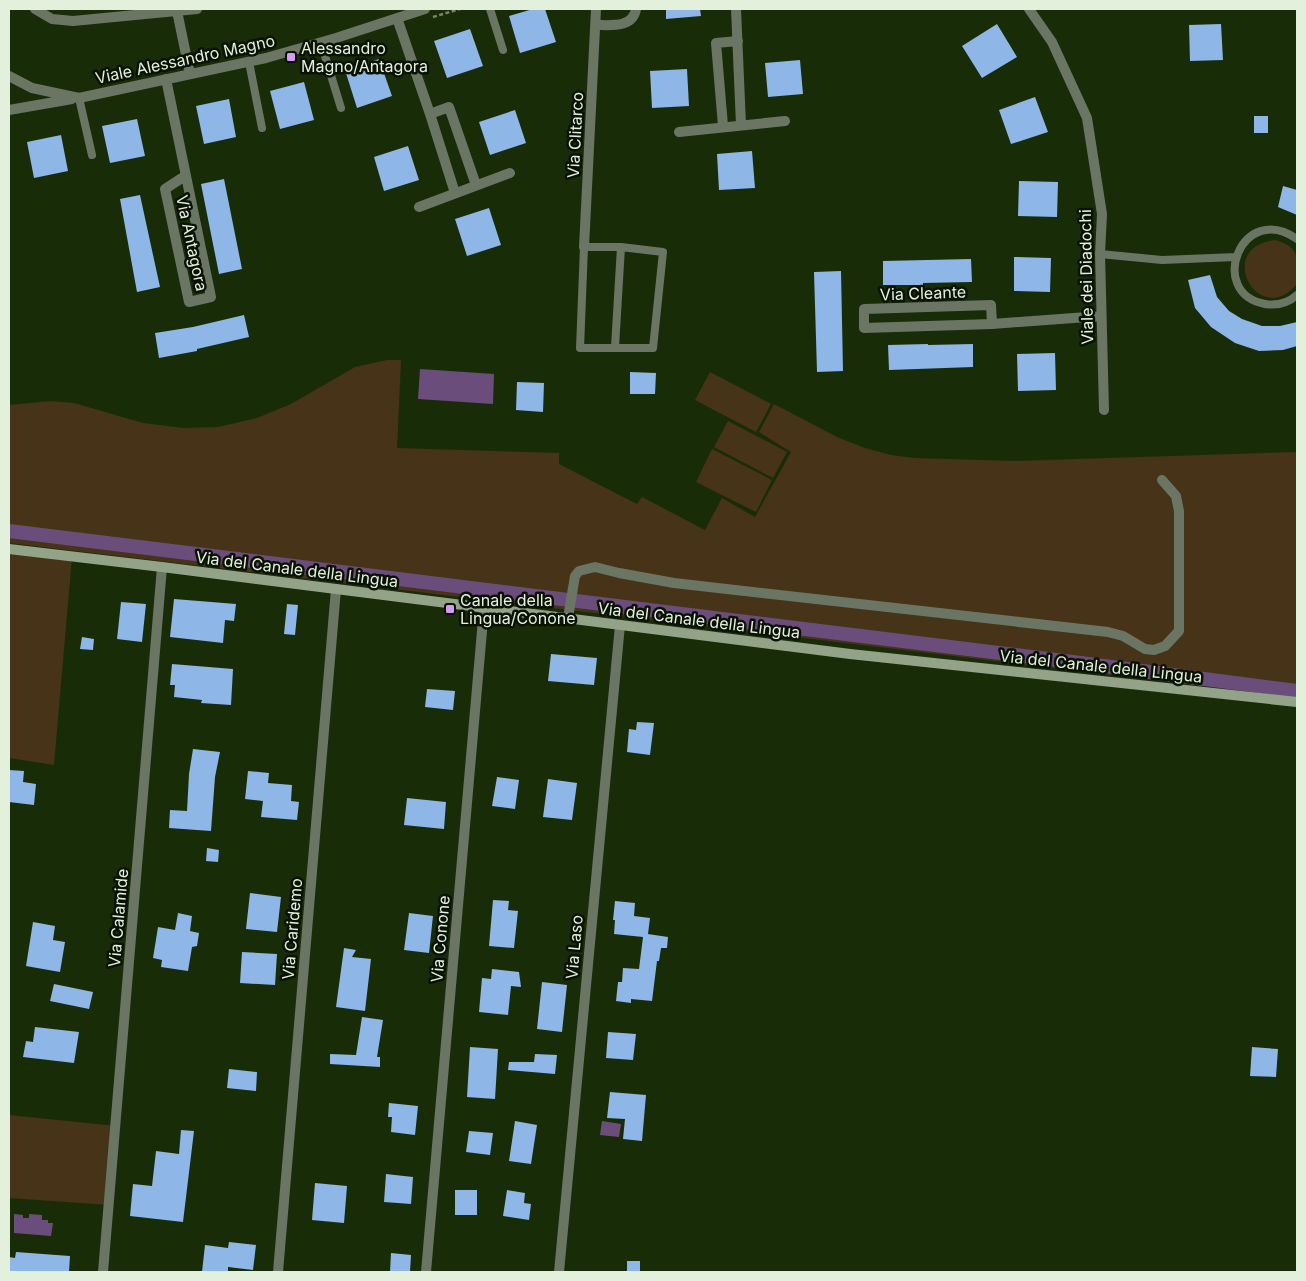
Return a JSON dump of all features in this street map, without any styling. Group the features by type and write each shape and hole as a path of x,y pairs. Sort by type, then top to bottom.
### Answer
{"street":[{"path":"35,9 56,20 73,22 197,9"},
{"name":"Viale Alessandro Magno","path":"9,76 37,90 79,98 249,62 321,43 425,9"},
{"name":"Via Clitarco","path":"584,247 596,9"},
{"path":"596,25 623,24 633,18 636,9"},
{"path":"736,9 742,125"},
{"name":"Viale dei Diadochi","path":"1029,9 1052,42 1086,118 1102,214 1100,254 1104,410"},
{"path":"177,11 190,74"},
{"path":"397,18 455,193"},
{"path":"723,126 716,43 738,41"},
{"name":"Via Antagora","path":"166,79 211,297 188,302 165,189 185,176"},
{"path":"9,110 79,98"},
{"path":"430,114 449,107 476,185"},
{"path":"678,132 785,121"},
{"path":"419,207 510,173"},
{"name":"Via Cleante","path":"992,324 991,305 864,310 864,328 992,324 1101,316"},
{"path":"568,618 573,585 579,571 595,567 674,583 1108,632 1123,636 1145,649 1154,650 1165,646 1178,630 1179,511 1176,496 1162,480"},
{"name":"Via del Canale della Lingua","path":"9,549 850,654 1297,702"},
{"name":"Via Calamide","path":"103,1272 162,567"},
{"name":"Via Caridemo","path":"278,1272 336,589"},
{"name":"Via Conone","path":"426,1272 484,608"},
{"name":"Via Laso","path":"559,1272 620,625"}],"lane":[{"path":"490,9 503,50"},
{"path":"321,43 341,108"},
{"path":"249,62 262,128"},
{"path":"79,98 92,155"},
{"path":"1297,239 1290,234 1277,230 1262,231 1255,234 1244,242 1236,257 1234,271 1243,292 1253,300 1268,305 1276,305 1288,301 1297,295"},
{"name":"Via Clitarco","path":"584,247 621,247 664,252 653,348 580,348 584,247"},
{"path":"615,347 621,247"},
{"path":"1100,254 1162,260 1236,257"}],"shaded area":[{"path":"1275,240 1290,246 1294,251 1297,261 1297,284 1283,296 1269,298 1257,292 1248,282 1245,269 1247,256 1257,246"},
{"path":"387,360 401,360 397,448 559,453 559,464 637,504 642,497 705,530 722,498 755,517 791,452 759,432 774,404 837,437 865,448 891,455 914,458 1016,461 1297,452 1297,697 9,543 9,405 51,401 74,403 143,423 184,428 218,427 257,418 291,404 355,367"},
{"path":"420,369 494,374 493,404 418,399"},
{"path":"710,372 771,404 756,432 695,400"},
{"path":"728,421 787,452 773,478 714,447"},
{"path":"712,449 772,480 756,512 696,482"},
{"path":"9,549 72,557 54,765 9,758"},
{"path":"9,1115 116,1126 109,1205 9,1198"},
{"path":"602,1121 621,1124 619,1137 600,1135"},
{"path":"14,1214 23,1215 23,1218 29,1218 29,1214 42,1215 42,1220 48,1220 48,1223 53,1223 51,1236 14,1233"}],"building":[{"path":"533,9 545,9 556,42 520,53 509,16"},
{"path":"666,9 700,9 701,16 666,19"},
{"path":"997,24 1017,57 982,78 962,46"},
{"path":"1221,24 1223,60 1190,61 1189,25"},
{"path":"470,29 483,66 447,78 434,41"},
{"path":"379,59 392,96 357,108 345,70"},
{"path":"800,60 803,94 768,97 765,63"},
{"path":"687,69 689,106 652,108 650,71"},
{"path":"304,82 314,120 280,129 270,91"},
{"path":"1035,97 1048,132 1011,144 999,110"},
{"path":"229,99 236,137 204,144 196,106"},
{"path":"515,110 526,143 490,155 479,122"},
{"path":"1254,116 1268,116 1268,133 1254,133"},
{"path":"137,119 145,156 110,163 102,126"},
{"path":"61,135 68,171 34,178 27,142"},
{"path":"408,146 419,180 384,191 374,157"},
{"path":"752,151 755,188 719,190 717,154"},
{"path":"224,179 242,269 219,274 201,184"},
{"path":"1019,181 1058,182 1057,217 1018,216"},
{"path":"1283,186 1297,190 1297,215 1278,207"},
{"path":"140,195 160,287 137,292 120,199"},
{"path":"489,208 501,245 467,256 455,219"},
{"path":"1014,257 1051,258 1050,292 1014,291"},
{"path":"971,259 972,282 883,285 883,261"},
{"path":"841,271 843,371 817,372 814,272"},
{"path":"1210,275 1217,297 1229,311 1242,319 1262,326 1280,326 1297,322 1297,346 1283,350 1259,351 1235,343 1211,327 1195,308 1188,280"},
{"path":"244,315 249,337 197,349 197,351 159,358 155,333 193,327"},
{"path":"973,344 973,367 889,370 888,345"},
{"path":"1055,353 1056,390 1018,391 1017,354"},
{"path":"630,372 656,373 655,394 630,394"},
{"path":"517,382 544,383 543,412 516,410"},
{"path":"174,599 236,604 234,621 225,620 223,643 170,637"},
{"path":"121,602 146,604 142,642 117,639"},
{"path":"287,604 298,605 295,635 284,634"},
{"path":"82,637 94,639 93,650 80,649"},
{"path":"551,654 597,658 594,685 548,681"},
{"path":"172,664 233,669 231,705 201,703 202,700 174,697 175,685 170,685"},
{"path":"427,689 455,691 453,710 425,707"},
{"path":"637,722 654,723 650,755 627,752 629,729 636,730"},
{"path":"193,749 220,752 215,777 211,831 169,828 170,810 187,811 189,774"},
{"path":"9,770 24,771 23,782 36,784 34,805 9,802"},
{"path":"248,771 269,773 268,783 292,785 291,801 299,802 297,820 261,817 263,801 245,799"},
{"path":"497,777 519,780 515,809 492,806"},
{"path":"548,779 577,783 572,820 543,817"},
{"path":"407,798 446,802 444,829 404,825"},
{"path":"207,848 219,850 218,862 206,861"},
{"path":"250,893 281,897 277,932 246,929"},
{"path":"493,900 509,901 508,910 518,911 514,948 489,946"},
{"path":"615,901 635,903 634,916 650,918 648,934 668,937 667,948 661,948 659,961 657,961 652,1001 631,999 631,1003 616,1001 618,982 622,982 623,968 639,969 643,937 614,934"},
{"path":"178,913 192,916 190,931 199,933 197,946 192,947 188,971 161,967 162,960 153,958 158,927 175,930"},
{"path":"409,913 433,916 429,953 404,950"},
{"path":"33,922 55,926 53,940 65,942 60,972 26,966"},
{"path":"344,948 356,950 352,957 371,959 365,1011 336,1007"},
{"path":"242,952 277,954 275,985 240,983"},
{"path":"492,969 519,972 521,987 511,986 508,1015 479,1012 482,978 491,979"},
{"path":"542,982 567,985 562,1032 537,1029"},
{"path":"54,984 93,992 89,1009 50,1001"},
{"path":"362,1017 383,1020 377,1057 380,1057 380,1067 330,1064 330,1054 356,1055"},
{"path":"35,1027 79,1032 74,1063 23,1057 26,1041 33,1042"},
{"path":"608,1032 636,1034 633,1060 606,1058"},
{"path":"470,1047 498,1049 495,1099 467,1097"},
{"path":"1252,1047 1278,1049 1276,1077 1250,1076"},
{"path":"535,1054 557,1055 555,1074 508,1070 509,1062 534,1062"},
{"path":"229,1069 257,1072 256,1091 227,1088"},
{"path":"610,1092 646,1095 642,1141 623,1139 625,1119 607,1118"},
{"path":"389,1103 418,1106 415,1135 391,1132 392,1117 388,1117"},
{"path":"515,1121 537,1125 531,1164 509,1161"},
{"path":"181,1130 194,1131 183,1222 130,1216 133,1184 152,1186 156,1151 179,1154"},
{"path":"469,1131 493,1133 490,1155 466,1152"},
{"path":"386,1174 413,1177 411,1204 384,1202"},
{"path":"315,1183 347,1186 344,1223 312,1220"},
{"path":"455,1190 477,1190 477,1215 455,1215"},
{"path":"507,1190 525,1193 524,1203 531,1204 529,1220 503,1216"},
{"path":"229,1242 256,1245 253,1270 228,1267 228,1272 202,1272 205,1245 228,1248"},
{"path":"16,1252 70,1256 69,1272 9,1272 9,1257 15,1258"},
{"path":"391,1253 411,1255 410,1272 390,1272"},
{"path":"627,1261 640,1261 640,1272 627,1272"}],"waterway":[{"path":"9,531 1297,691"}],"place":[{"name":"Alessandro Magno/Antagora","path":"291,57"},
{"name":"Canale della Lingua/Conone","path":"450,609"}]}
